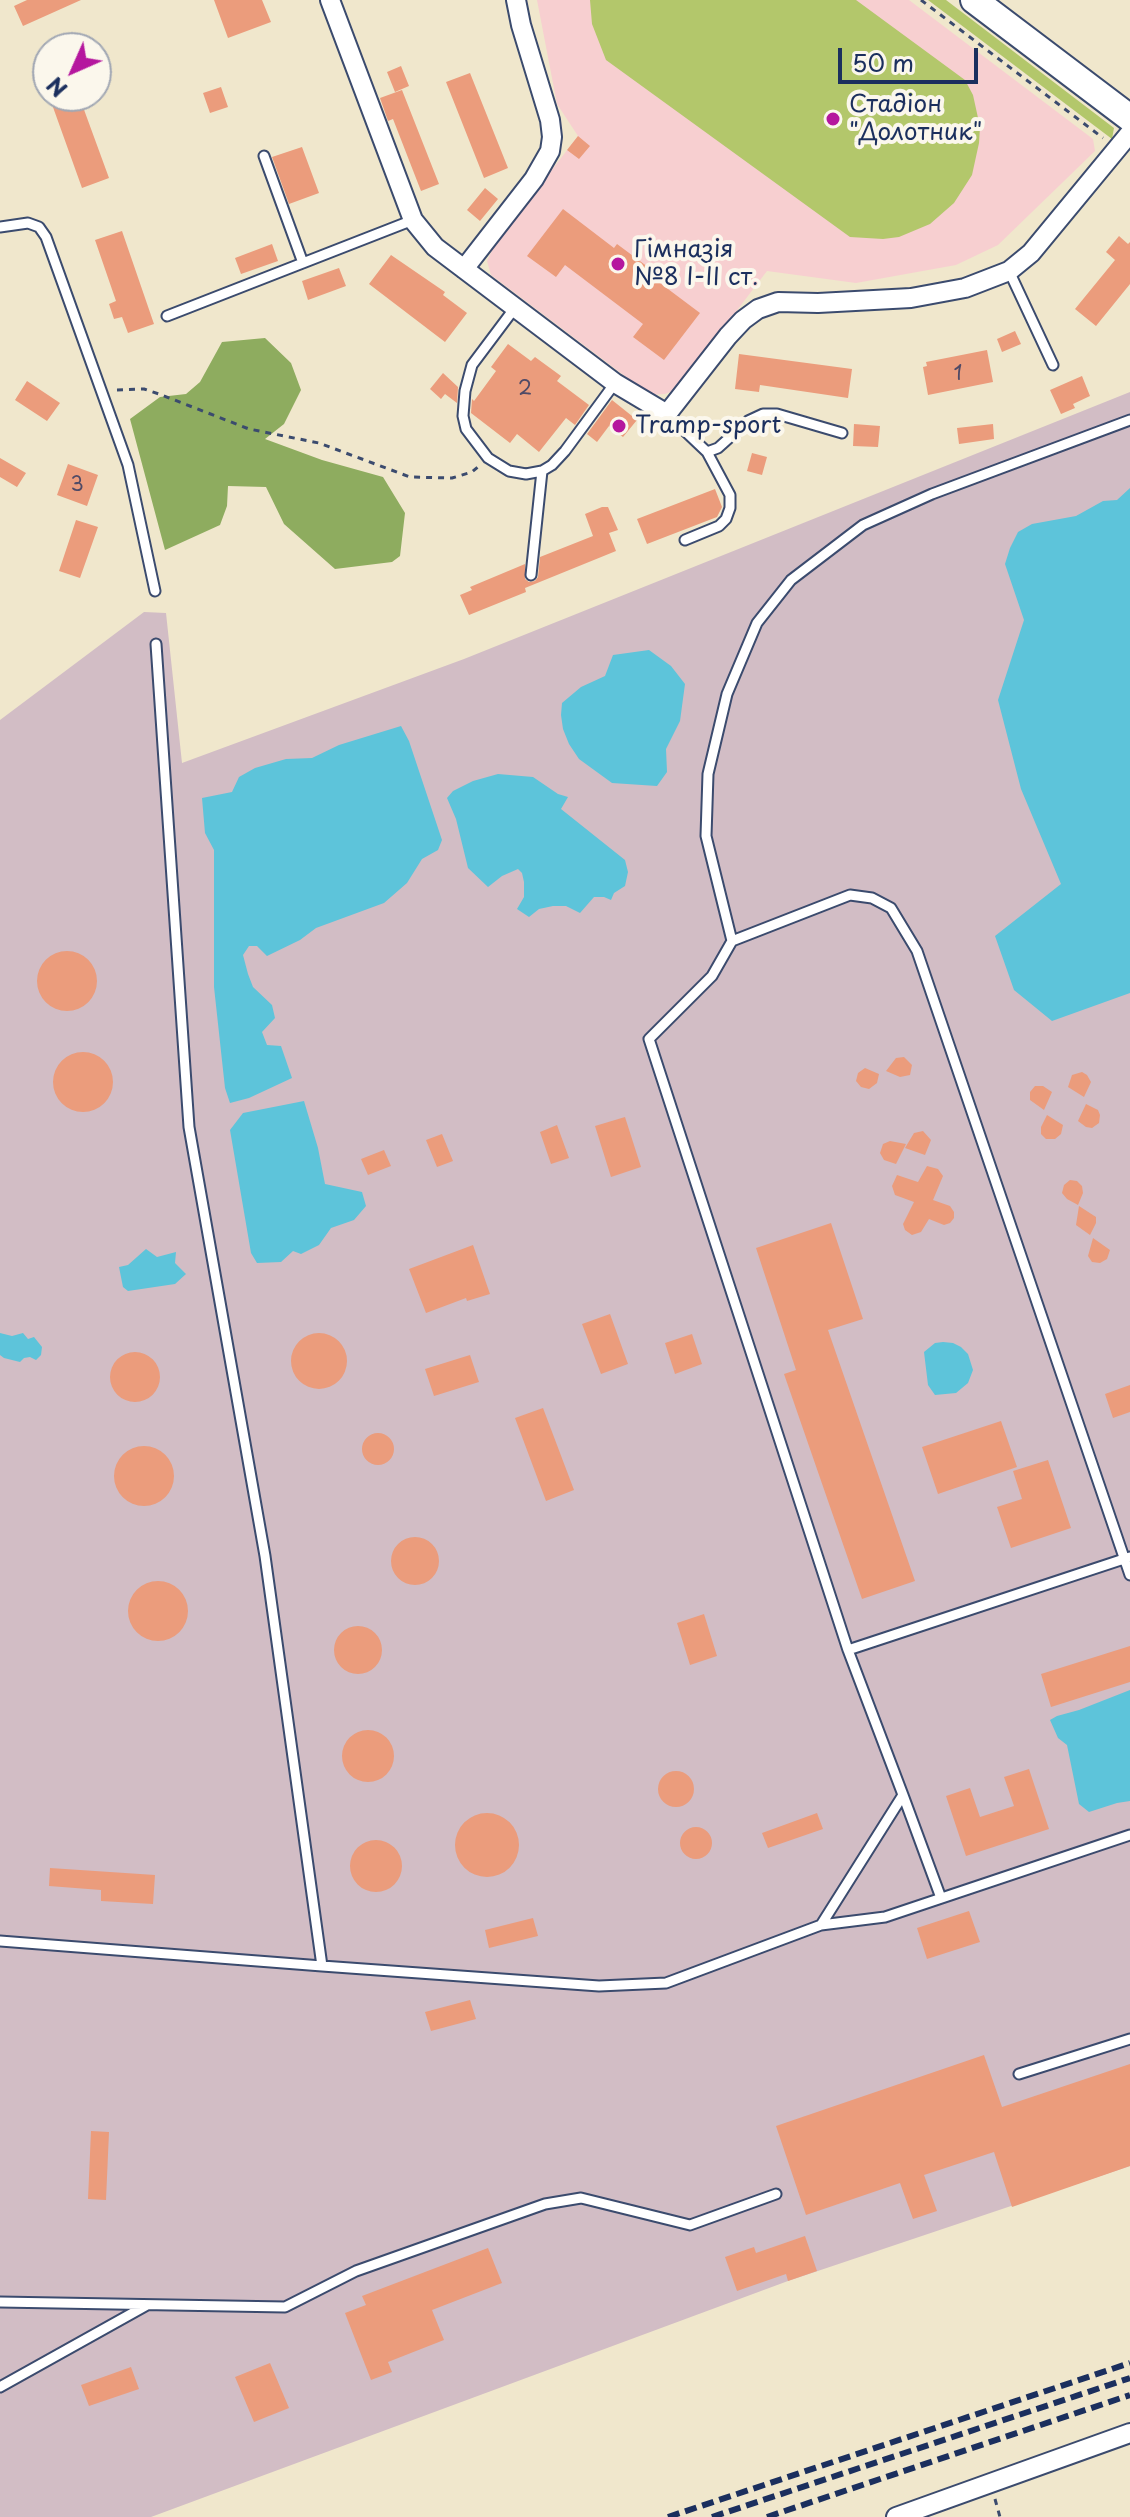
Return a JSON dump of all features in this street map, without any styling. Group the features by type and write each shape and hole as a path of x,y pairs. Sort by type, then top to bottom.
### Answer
{"main road":[{"path":"974,0 1130,118"}],"street":[{"path":"330,0 413,220 435,247 514,309 615,383 667,414 728,336 758,309 778,302 911,298 965,288 1009,271 1031,253 1130,133"},
{"path":"464,269 534,179 550,151 550,120 516,0"},
{"path":"896,2517 934,2511 1130,2433"}],"lane":[{"path":"264,156 303,263"},
{"path":"167,316 413,220"},
{"path":"0,227 28,223 39,227 46,237 128,465 155,591"},
{"path":"1009,271 1053,365"},
{"path":"514,309 472,365 465,391 463,416 466,429 488,458 509,471 526,474 542,471 565,451 615,383"},
{"path":"667,414 707,452 730,495 726,519 719,526 685,540"},
{"path":"707,452 718,448 748,421 763,414 777,414 842,433"},
{"path":"732,941 706,836 708,774 727,694 757,623 791,580 863,525 932,494 1130,420"},
{"path":"531,575 542,471"},
{"path":"156,644 189,1127 265,1556 322,1966"},
{"path":"941,1898 848,1650 649,1039 712,976 732,941 850,895 872,898 891,908 917,951 1127,1558 1130,1575"},
{"path":"848,1650 1127,1558"},
{"path":"821,1925 903,1795"},
{"path":"0,1941 599,1986 666,1983 821,1925 885,1917 1130,1835"},
{"path":"1019,2074 1130,2039"},
{"path":"0,2302 285,2307 356,2271 545,2204 581,2198 690,2225 776,2194"},
{"path":"0,2387 150,2304"}],"path":[{"path":"921,0 1118,150"},
{"path":"100,391 144,389 249,429 319,443 410,477 452,478 472,472 488,458"}],"shaded area":[{"path":"537,0 909,0 1093,139 1095,151 998,245 956,265 856,283 767,271 677,389 650,395 491,275 487,261 496,242 578,136 557,104"},
{"path":"1130,392 1130,2166 788,2281 151,2517 0,2517 0,720 144,612 166,613 182,763 464,659"}],"green space":[{"name":"Стадіон \"Долотник\"","path":"590,0 856,0 965,80 973,95 980,127 972,175 954,203 930,224 899,237 850,237 606,60 592,24"},
{"path":"928,0 946,0 1114,128 1112,139"},
{"path":"265,338 291,363 301,390 284,424 265,439 322,460 383,477 405,513 400,556 392,562 335,569 284,524 266,487 228,486 227,506 220,525 165,550 130,419 160,397 186,394 200,382 222,342"}],"water":[{"path":"1130,488 1130,993 1052,1021 1014,990 995,936 1061,884 1021,789 998,700 1024,620 1005,564 1018,532 1032,524 1076,516 1103,501 1117,500"},
{"path":"649,650 671,666 685,684 680,721 666,749 667,772 657,786 612,783 579,759 569,744 563,729 562,703 581,687 605,676 613,655"},
{"path":"401,726 409,741 442,840 438,850 422,859 407,883 384,903 316,928 300,940 267,956 257,946 249,946 243,955 248,974 253,987 272,1005 275,1018 262,1032 267,1045 281,1046 292,1078 249,1098 230,1103 225,1088 214,987 214,850 205,833 202,798 232,792 239,777 255,768 286,759 312,758 339,745"},
{"path":"498,774 533,777 568,797 561,809 625,860 628,872 625,886 614,893 611,900 594,897 580,913 566,906 553,906 539,909 529,917 517,909 524,897 524,882 518,869 488,887 468,868 456,819 447,798 453,791 473,781"},
{"path":"304,1101 325,1184 362,1192 366,1206 354,1220 331,1228 319,1245 301,1254 293,1251 281,1262 257,1263 251,1253 230,1130 243,1113"},
{"path":"146,1249 157,1257 176,1252 175,1263 186,1274 175,1284 128,1291 123,1287 119,1267 128,1265"},
{"path":"0,1333 12,1336 23,1333 28,1339 34,1337 42,1347 41,1355 36,1360 30,1357 20,1362 4,1358 0,1355"},
{"path":"935,1343 961,1347 968,1354 973,1370 968,1383 956,1393 935,1395 928,1385 924,1352"},
{"path":"1130,1690 1130,1801 1089,1812 1079,1804 1067,1745 1058,1738 1050,1720"}],"building":[{"path":"27,0 81,0 23,26 14,6"},
{"path":"214,0 262,0 271,22 228,38"},
{"path":"401,66 409,86 395,92 387,72"},
{"path":"470,73 508,168 484,178 446,82"},
{"path":"221,87 228,107 210,113 203,93"},
{"path":"402,90 439,184 421,191 393,119 388,121 380,98"},
{"path":"55,112 85,112 109,178 82,188"},
{"path":"578,136 590,146 579,159 567,150"},
{"path":"302,147 319,193 289,204 272,157"},
{"path":"485,188 498,199 480,221 467,210"},
{"path":"563,209 614,248 617,244 652,270 648,274 700,313 664,360 633,337 643,324 565,265 556,277 527,256"},
{"path":"122,231 154,324 128,333 122,317 114,319 109,304 116,301 95,240"},
{"path":"1119,236 1128,244 1130,242 1130,284 1096,326 1075,309 1115,260 1106,252"},
{"path":"272,244 278,261 241,274 235,258"},
{"path":"391,255 445,292 443,295 467,313 445,342 369,284"},
{"path":"339,268 346,286 308,300 302,281"},
{"path":"1015,331 1021,344 1002,352 997,339"},
{"path":"508,344 531,361 535,357 561,376 557,381 589,405 575,425 566,418 539,452 517,434 510,443 471,413 472,399 474,401 496,371 491,367"},
{"path":"987,350 993,382 928,395 923,367 927,366 926,362"},
{"path":"739,354 852,369 848,398 760,385 759,392 735,389"},
{"path":"443,373 458,387 457,403 445,394 441,399 430,389"},
{"path":"1082,376 1090,396 1061,414 1050,390"},
{"path":"27,381 60,403 47,421 15,400"},
{"path":"612,400 637,420 623,437 609,426 597,442 587,434"},
{"path":"854,424 880,426 878,447 853,446"},
{"path":"993,424 994,439 959,444 957,428"},
{"path":"752,453 767,457 762,475 747,471"},
{"path":"0,458 26,473 17,487 0,477"},
{"path":"68,464 98,475 87,506 57,495"},
{"path":"715,489 722,507 717,517 647,544 637,519"},
{"path":"608,507 618,530 609,533 616,551 525,588 526,592 469,615 460,595 472,590 470,587 525,564 525,579 535,581 540,557 593,536 585,514"},
{"path":"76,520 98,527 80,578 59,571"},
{"path":"67,951 78,953 88,960 95,970 95,992 88,1002 78,1009 67,1011 56,1009 46,1002 39,992 37,981 39,970 46,960 56,953"},
{"path":"83,1052 94,1054 104,1061 111,1071 111,1093 104,1103 94,1110 83,1112 72,1110 62,1103 55,1093 53,1082 55,1071 62,1061 72,1054"},
{"path":"904,1057 912,1065 910,1075 900,1077 886,1071 896,1058"},
{"path":"865,1068 879,1074 877,1083 869,1089 861,1087 856,1081 858,1073"},
{"path":"1082,1072 1091,1082 1084,1097 1068,1087 1072,1075"},
{"path":"1035,1086 1043,1086 1052,1092 1044,1110 1030,1100 1030,1092"},
{"path":"1086,1104 1098,1110 1100,1115 1099,1123 1092,1128 1078,1121"},
{"path":"1047,1115 1063,1125 1061,1134 1055,1139 1046,1139 1041,1134"},
{"path":"625,1117 641,1167 611,1177 595,1126"},
{"path":"557,1125 569,1158 551,1164 540,1132"},
{"path":"923,1131 931,1140 925,1155 905,1148 914,1133"},
{"path":"442,1134 453,1161 437,1167 426,1140"},
{"path":"890,1141 906,1144 896,1164 884,1160 880,1153 883,1144"},
{"path":"384,1150 391,1166 368,1175 361,1159"},
{"path":"927,1166 938,1169 943,1176 933,1200 950,1206 954,1218 944,1225 929,1219 921,1232 912,1235 903,1224 914,1202 895,1195 892,1186 897,1175 918,1182"},
{"path":"1070,1180 1082,1186 1083,1193 1078,1205 1062,1193 1064,1185"},
{"path":"1079,1206 1096,1217 1090,1235 1076,1225"},
{"path":"831,1223 863,1319 828,1330 915,1581 862,1599 784,1374 796,1370 756,1248"},
{"path":"1093,1238 1110,1250 1107,1259 1100,1263 1092,1262 1088,1256"},
{"path":"473,1245 490,1294 467,1301 466,1298 426,1313 409,1269"},
{"path":"610,1314 628,1364 601,1374 582,1324"},
{"path":"319,1333 339,1341 347,1361 339,1381 319,1389 299,1381 291,1361 299,1341"},
{"path":"692,1334 702,1364 675,1374 665,1343"},
{"path":"135,1352 152,1360 160,1377 152,1394 135,1402 118,1394 110,1377 118,1360"},
{"path":"470,1355 479,1382 434,1396 425,1369"},
{"path":"1130,1385 1130,1412 1113,1418 1105,1394"},
{"path":"543,1408 574,1490 546,1501 515,1418"},
{"path":"1001,1421 1017,1467 938,1494 922,1447"},
{"path":"378,1433 389,1438 394,1449 389,1460 378,1465 367,1460 362,1449 367,1438"},
{"path":"144,1446 155,1448 165,1455 172,1465 172,1487 165,1497 155,1504 144,1506 133,1504 123,1497 116,1487 114,1476 116,1465 123,1455 133,1448"},
{"path":"1048,1460 1071,1528 1011,1548 997,1507 1022,1499 1013,1471"},
{"path":"415,1537 432,1544 439,1561 432,1578 415,1585 398,1578 391,1561 398,1544"},
{"path":"158,1581 169,1583 179,1590 186,1600 186,1622 179,1632 169,1639 158,1641 147,1639 137,1632 130,1622 128,1611 130,1600 137,1590 147,1583"},
{"path":"704,1614 717,1656 690,1665 677,1623"},
{"path":"358,1626 375,1633 382,1650 375,1667 358,1674 341,1667 334,1650 341,1633"},
{"path":"1130,1646 1130,1682 1051,1707 1041,1674"},
{"path":"368,1730 386,1738 394,1756 386,1774 368,1782 350,1774 342,1756 350,1738"},
{"path":"1029,1769 1049,1829 966,1856 946,1796 970,1788 980,1817 1014,1806 1004,1777"},
{"path":"676,1771 689,1776 694,1789 689,1802 676,1807 663,1802 658,1789 663,1776"},
{"path":"487,1813 505,1819 513,1827 519,1845 513,1863 505,1871 487,1877 469,1871 461,1863 455,1845 461,1827 469,1819"},
{"path":"817,1813 823,1829 768,1848 762,1833"},
{"path":"696,1827 707,1832 712,1843 707,1854 696,1859 685,1854 680,1843 685,1832"},
{"path":"376,1840 394,1848 402,1866 394,1884 376,1892 358,1884 350,1866 358,1848"},
{"path":"50,1868 155,1875 153,1904 101,1901 101,1890 49,1886"},
{"path":"969,1911 980,1942 927,1959 917,1928"},
{"path":"533,1918 538,1936 489,1948 485,1930"},
{"path":"470,2000 476,2019 431,2031 425,2012"},
{"path":"984,2055 1002,2107 1130,2064 1130,2166 1012,2207 994,2152 924,2175 937,2211 913,2219 900,2183 806,2215 776,2126"},
{"path":"91,2131 109,2132 106,2200 88,2199"},
{"path":"805,2236 817,2271 788,2281 786,2274 737,2291 725,2257 754,2247 756,2253"},
{"path":"488,2248 502,2283 432,2310 444,2340 388,2362 392,2372 371,2380 345,2313 366,2305 362,2296"},
{"path":"270,2363 289,2408 254,2422 235,2377"},
{"path":"131,2367 139,2389 89,2406 81,2385"}],"railway":[{"path":"668,2517 1130,2363"},
{"path":"712,2517 1130,2378"},
{"path":"767,2517 1130,2395"}],"place":[{"name":"Стадіон \"Долотник\"","path":"833,119"},
{"name":"Гімназія №8 I-II ст.","path":"618,264"},
{"name":"Tramp-sport","path":"619,426"}]}
